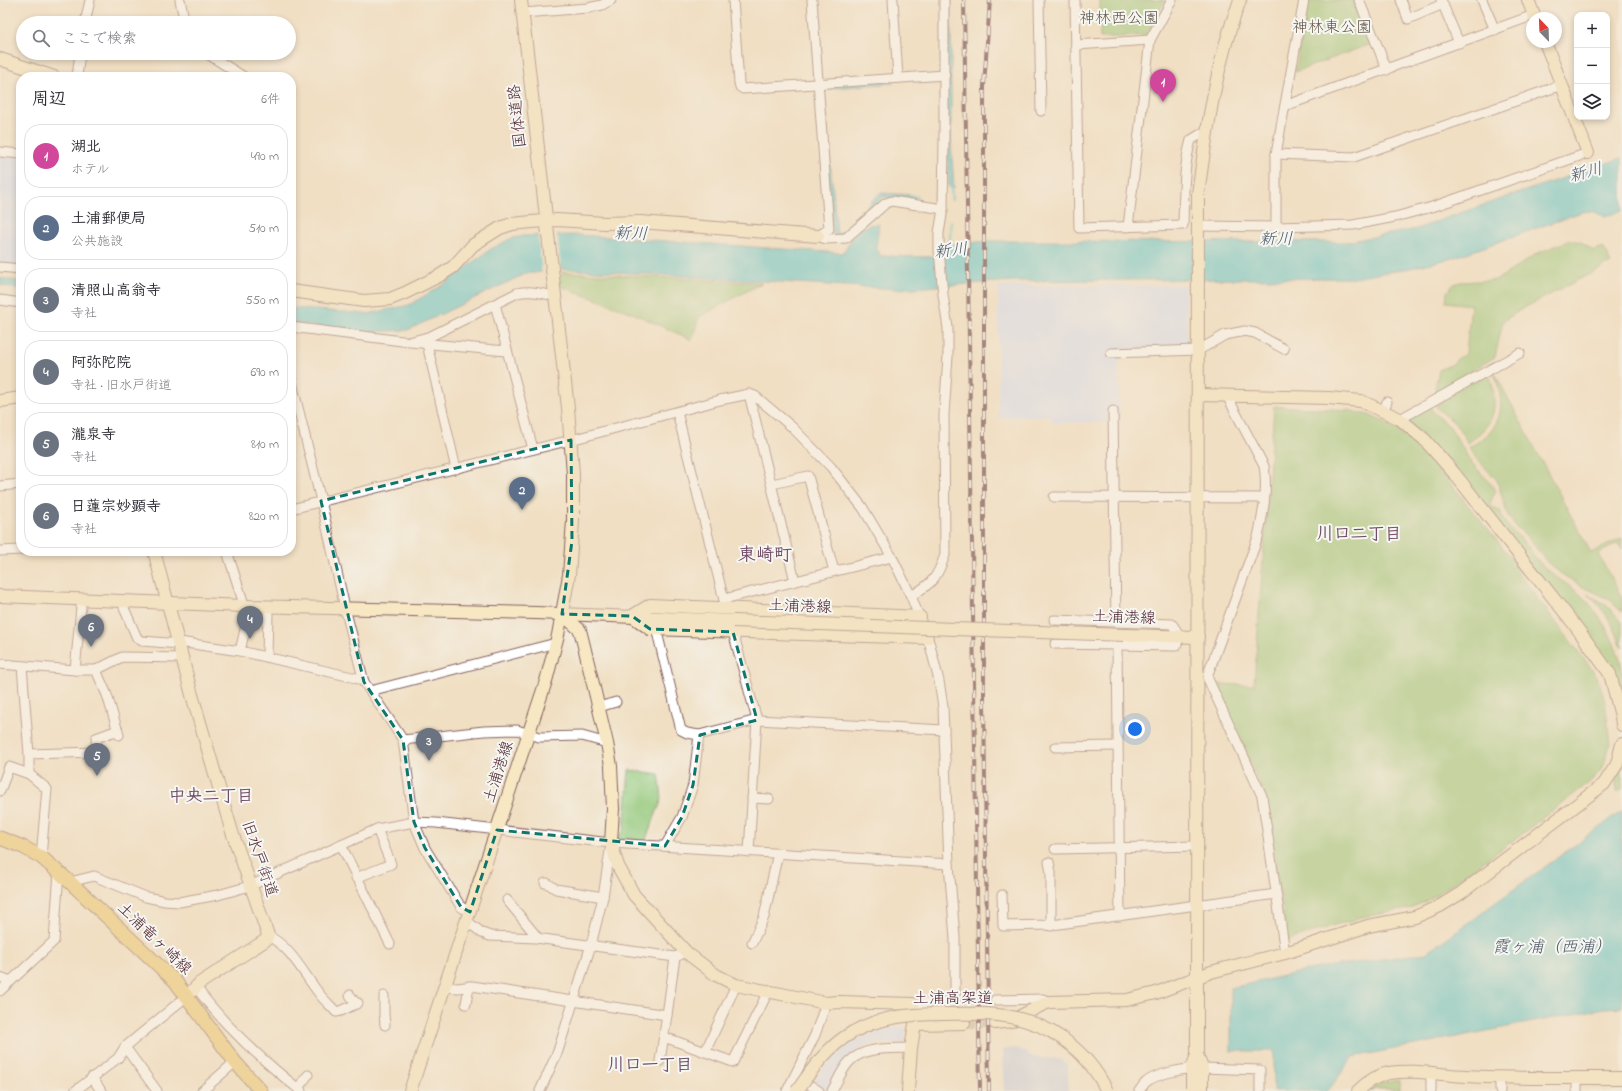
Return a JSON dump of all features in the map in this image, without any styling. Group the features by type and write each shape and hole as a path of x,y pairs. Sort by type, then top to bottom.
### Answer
{"main road":[{"name":"土浦竜ヶ崎線","path":"0,838 24,847 41,856 175,981 235,1062 261,1091"}],"street":[{"path":"87,16 90,0"},
{"path":"180,0 183,16"},
{"name":"国体道路","path":"522,0 571,440 574,499 573,534 569,575 562,614"},
{"path":"523,12 588,8 602,5 611,0"},
{"path":"733,0 740,87 743,89 945,75"},
{"path":"812,0 829,229 818,236"},
{"path":"893,0 898,78"},
{"path":"911,596 932,582 945,555 944,415 947,385 948,328 939,250 939,233 943,208 945,75 944,0"},
{"path":"1039,0 1040,111"},
{"path":"1075,0 1079,228 1183,225 1186,157 1191,140 1206,131"},
{"path":"1128,227 1150,40 1172,0"},
{"path":"1202,1091 1197,1068 1199,395 1198,194 1206,131 1217,76 1240,0"},
{"path":"1276,228 1276,154 1304,0"},
{"path":"1359,0 1387,70"},
{"path":"1401,0 1408,19 1442,2 1459,43"},
{"path":"1482,0 1495,30"},
{"path":"1528,0 1532,12"},
{"path":"1285,106 1526,19"},
{"path":"1076,45 1150,40"},
{"path":"1198,230 1353,225 1395,217 1432,207 1588,153 1547,48"},
{"path":"0,59 39,72"},
{"path":"78,72 79,60"},
{"path":"217,60 236,72"},
{"path":"1276,154 1354,157 1562,85"},
{"path":"0,152 16,154"},
{"path":"296,292 364,301 390,298 405,293 439,276 453,266 473,245 500,228 512,224 547,225 640,222 818,236 826,240 846,238 886,203 892,201 943,208"},
{"path":"0,267 16,269"},
{"path":"410,342 431,336 517,293 526,291 554,296"},
{"path":"0,300 16,302"},
{"path":"495,304 533,450"},
{"path":"296,329 427,344 506,350"},
{"path":"1111,353 1199,350 1225,335 1245,331 1255,333 1284,348"},
{"path":"427,344 456,469"},
{"path":"1400,420 1520,353"},
{"path":"296,508 533,450 720,400 749,394 755,396 792,427 831,467 863,508 892,557 920,617 939,681 944,707 949,864 955,938 955,1002 914,1004 845,1002 826,1003 736,985 681,955 634,895 618,866 611,843"},
{"path":"749,394 796,581"},
{"path":"1199,395 1330,398 1385,406 1424,439 1454,473 1574,624 1610,674 1622,716 1622,725"},
{"path":"1227,396 1264,466 1266,477 1263,514 1258,537 1208,677 1262,796 1285,953"},
{"path":"0,401 16,399"},
{"path":"296,399 364,682 403,740 414,822 425,848 461,907 490,936 538,938 681,955"},
{"path":"1113,411 1116,622"},
{"path":"677,412 725,603"},
{"path":"772,484 808,476 834,571"},
{"path":"0,486 16,484"},
{"path":"1054,497 1264,498"},
{"path":"0,551 16,550"},
{"name":"旧水戸街道","path":"155,556 192,695 223,803 250,886 268,932 268,936"},
{"path":"229,556 248,617 240,651"},
{"path":"725,603 796,581 892,557"},
{"path":"0,596 244,606 562,614 580,630 599,707 611,766 611,843 603,896 591,945 572,1002 558,1052 540,1091"},
{"path":"632,616 650,605 725,603 920,617"},
{"path":"75,670 81,607"},
{"path":"124,608 137,638 142,641 179,643 240,651 356,678 364,682"},
{"path":"267,657 268,613"},
{"name":"土浦港線","path":"410,1091 529,734 556,643 562,614 632,616 733,627 1198,637"},
{"path":"1054,620 1172,624 1180,636 1176,646 1055,644"},
{"path":"749,852 757,720 733,627 927,638"},
{"path":"657,632 681,730 687,733 699,735 757,720 944,730"},
{"path":"370,691 556,643"},
{"path":"1116,645 1120,916"},
{"path":"0,664 75,670 96,670 122,657 183,658"},
{"path":"22,666 29,754 29,774"},
{"path":"29,754 97,752 96,738 119,733 107,696 96,670"},
{"path":"599,707 616,702"},
{"path":"403,740 484,731 517,730 529,734 553,737 582,736 607,743"},
{"path":"665,846 682,817 693,785 699,735"},
{"path":"994,1023 1011,1021 1049,1002 1126,1000 1156,993 1211,972 1285,953 1368,926 1415,917 1440,906 1461,893 1604,784 1617,764 1622,744"},
{"path":"1055,747 1118,746"},
{"path":"0,791 9,767 29,774 47,789 41,856"},
{"path":"752,798 769,799"},
{"path":"70,882 94,876 146,897 179,902 218,895 250,886 377,829 414,822 436,823 611,843 949,864"},
{"path":"356,878 391,864 377,829"},
{"path":"341,844 356,878 390,944"},
{"path":"1056,849 1198,846"},
{"path":"752,943 764,916 778,854"},
{"path":"1049,862 1051,873 1051,926"},
{"path":"0,991 54,941 59,872"},
{"path":"545,883 556,890 603,896"},
{"path":"1002,895 1003,926 1051,926 1276,894"},
{"path":"507,900 538,938"},
{"path":"75,1091 118,1058 124,1047 187,996 196,986 266,940 268,936 277,940 336,1012 357,1003 350,995"},
{"path":"660,1061 667,1015 681,955"},
{"path":"0,977 10,981"},
{"path":"706,1052 736,985"},
{"path":"196,986 236,1034 256,1054 296,1089 308,1075"},
{"path":"444,987 458,988 468,986 667,1015"},
{"path":"466,1004 468,986"},
{"path":"664,1037 734,1062 768,992"},
{"path":"384,996 385,1025"},
{"path":"995,1000 1043,999 1049,1002"},
{"path":"787,1091 815,1035 826,1003"},
{"path":"908,1091 911,1048 915,1024 914,1004"},
{"name":"土浦高架道","path":"797,1091 820,1059 852,1032 892,1017 910,1015 976,1014 999,1015 1024,1021 1060,1036 1080,1052 1107,1091"},
{"path":"915,1024 964,1023"},
{"path":"124,1047 157,1091"},
{"path":"832,1091 850,1061 861,1054 879,1049 911,1048"},
{"path":"202,1091 235,1062"},
{"path":"1192,1091 1197,1068"},
{"path":"1139,1091 1145,1083 1159,1076 1197,1068 1260,1070 1260,1091"},
{"path":"1431,1072 1431,1091"},
{"path":"1358,1091 1365,1084 1378,1076 1397,1073 1431,1072 1464,1076 1622,1078"},
{"path":"795,1076 819,1091"},
{"path":"92,1077 101,1091"},
{"path":"1500,1077 1500,1091"},
{"path":"1577,1078 1577,1091"}],"highlighted area":[{"path":"571,440 572,541 562,614 632,616 650,629 733,632 757,720 700,735 693,785 682,817 665,846 497,830 470,912 461,907 425,848 414,822 403,740 364,682 321,501"}],"shaded area":[{"path":"0,152 16,154 16,265 0,263"},
{"path":"1185,285 1188,352 1119,355 1119,422 1052,423 1052,415 998,418 998,286"},
{"path":"892,1027 906,1027 905,1043 872,1044 856,1051 848,1057 827,1091 807,1091 825,1066 856,1039"},
{"path":"1018,1048 1033,1057 1061,1059 1068,1064 1068,1091 1004,1091 1003,1049"}],"green space":[{"name":"神林西公園","path":"1100,0 1165,0 1147,35 1100,38"},
{"name":"神林東公園","path":"1309,0 1354,0 1371,44 1295,72"},
{"path":"1570,240 1581,242 1594,251 1603,247 1611,263 1522,309 1503,321 1495,357 1442,388 1437,390 1435,389 1439,370 1453,364 1458,358 1466,354 1471,305 1446,302 1447,292 1452,285 1460,282 1497,280 1536,254"},
{"path":"563,272 762,283 699,317 692,340 628,311 557,285"},
{"path":"1493,370 1591,553 1622,538 1622,550 1618,543 1598,554 1622,598 1622,612 1607,598 1581,586 1560,573 1548,563 1526,535 1515,526 1508,516 1497,480 1476,458 1469,447 1481,440 1496,424 1501,405 1500,394"},
{"path":"1489,372 1494,395 1493,412 1485,428 1468,443 1456,424 1438,409 1434,402"},
{"path":"1429,405 1433,412 1450,427 1471,462 1491,484 1495,491 1489,506 1500,510 1506,524 1523,541 1541,564 1584,598 1599,616 1611,638 1620,660 1622,670 1622,704 1613,672 1403,419"},
{"path":"1274,406 1348,410 1369,415 1391,425 1425,452 1511,558 1515,569 1597,676 1605,702 1610,744 1600,771 1590,782 1503,848 1427,901 1408,909 1357,918 1350,922 1338,924 1287,941 1265,796 1215,684 1254,685"},
{"path":"1587,594 1605,604 1622,622 1622,647 1604,611"},
{"path":"1622,758 1622,789 1617,792 1615,774"},
{"path":"629,770 659,774 662,799 645,841 615,839 624,831"},
{"path":"1400,1080 1400,1089 1374,1089 1373,1091 1369,1091 1380,1084"}],"water":[{"path":"946,0 951,0 951,142 954,188 949,187 947,142"},
{"path":"893,79 893,83 823,89 837,234 841,233 880,193 913,195 913,199 883,197 844,235 833,237 819,86"},
{"name":"新川","path":"1622,158 1622,211 1605,216 1590,211 1582,212 1453,258 1410,268 1354,278 1011,281 897,289 564,269 525,274 408,330 368,332 296,324 296,308 368,314 409,305 441,286 491,249 510,239 523,236 577,235 843,253 849,242 857,233 867,226 879,224 876,247 880,256 938,257 948,245 989,241 1345,242 1417,229"},
{"path":"0,278 16,281 16,288 0,285"},
{"name":"霞ヶ浦（西浦）","path":"1622,811 1622,1007 1605,1008 1353,1057 1328,1091 1274,1091 1274,1051 1231,1051 1231,988 1318,968 1426,953"}],"pier":[{"path":"557,233 561,271 542,274 538,234"}],"waterway":[{"path":"951,184 952,200"},
{"path":"911,196 917,197"},
{"name":"新川","path":"949,248 951,221"}],"tunnel":[{"path":"964,1023 995,1023"}],"railway":[{"path":"964,0 980,1091"},
{"path":"989,1091 984,701 984,86 990,0"}],"place":[{"name":"湖北","path":"1163,102"},
{"name":"土浦郵便局","path":"522,510"},
{"name":"阿弥陀院","path":"250,639"},
{"name":"日蓮宗妙顕寺","path":"91,647"},
{"name":"清照山高翁寺","path":"429,761"},
{"name":"瀧泉寺","path":"97,776"}],"district":[{"name":"川口二丁目","path":"1359,534"},
{"name":"東崎町","path":"765,556"},
{"name":"中央二丁目","path":"211,796"},
{"name":"川口一丁目","path":"650,1065"}]}
